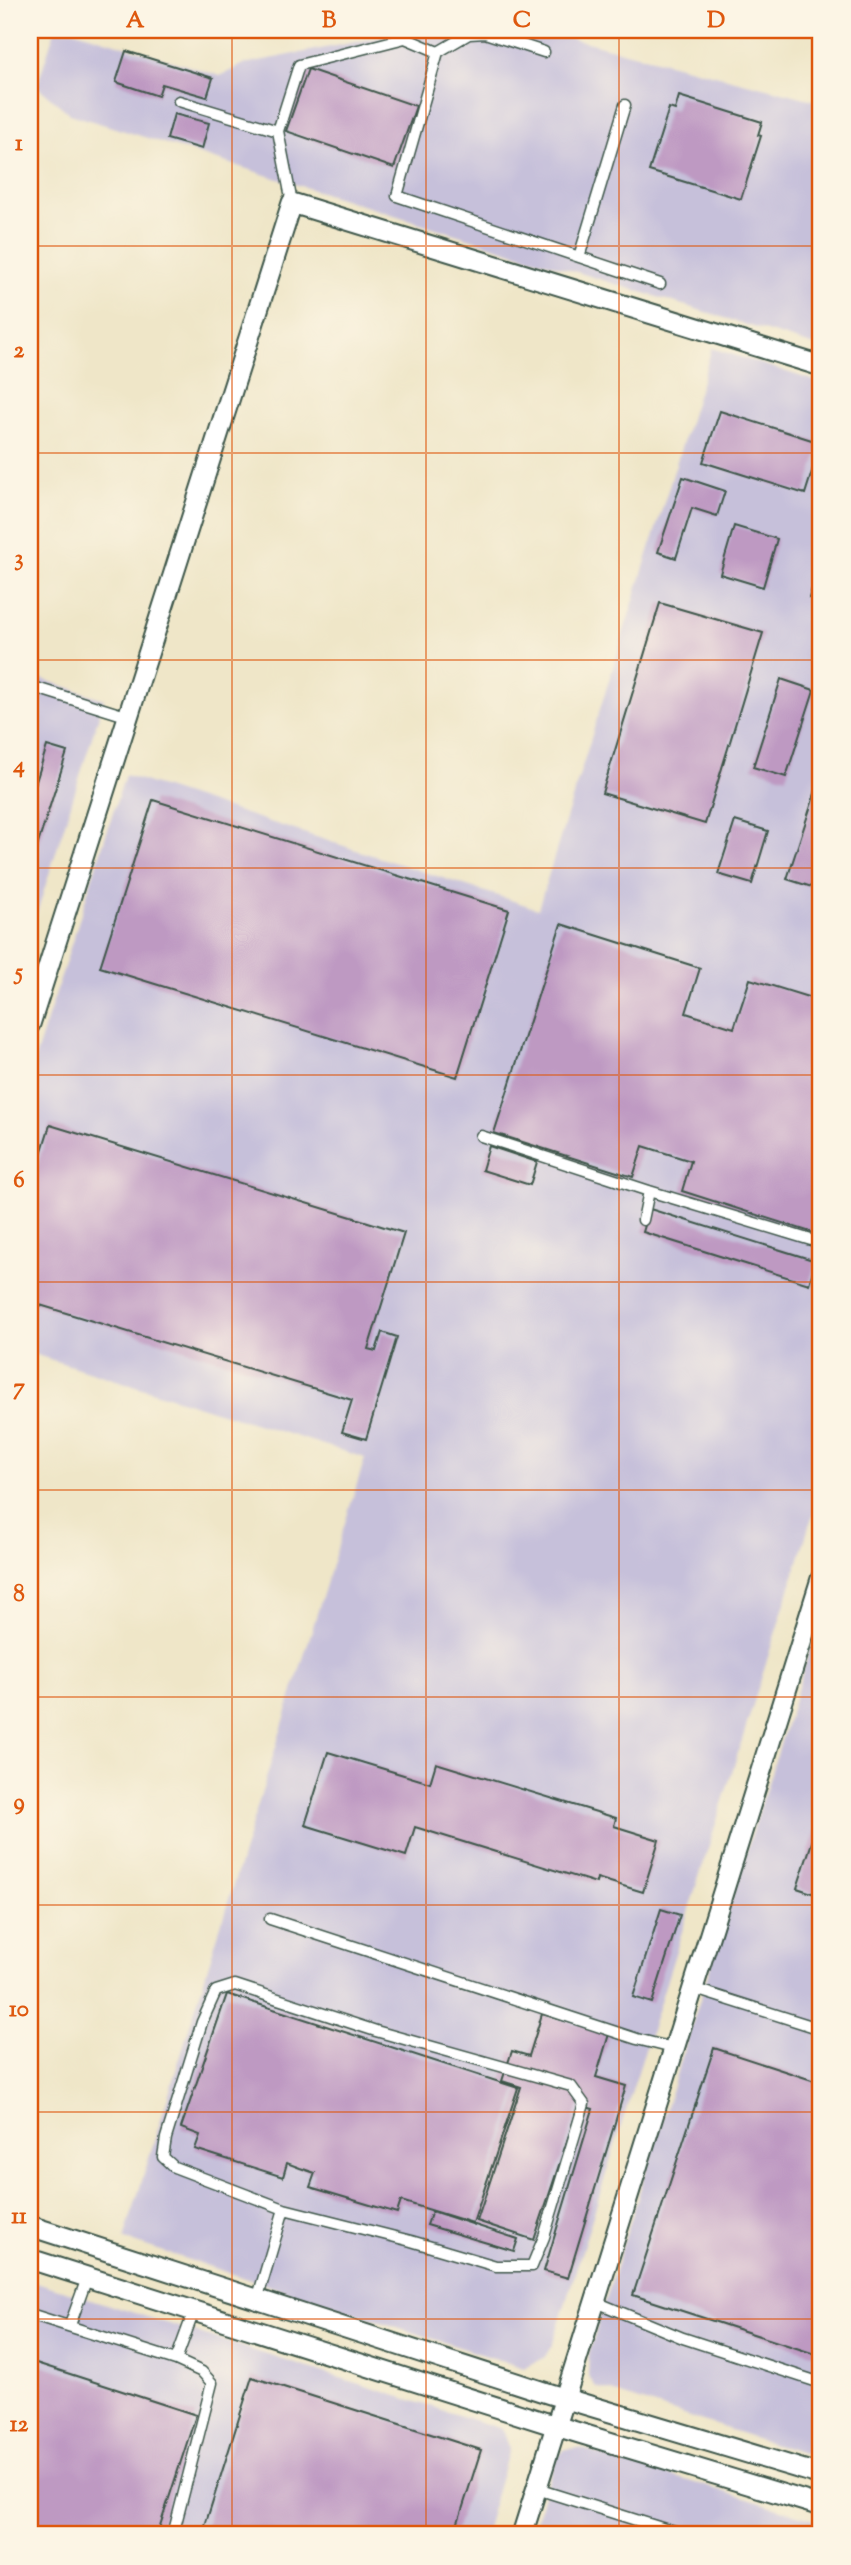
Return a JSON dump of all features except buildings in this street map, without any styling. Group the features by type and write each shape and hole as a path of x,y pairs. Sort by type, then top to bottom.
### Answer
{"street":[{"path":"30,1024 292,203 821,366"},
{"path":"522,2535 821,1579"},
{"path":"30,2226 565,2398 821,2475"},
{"path":"30,2259 556,2426 821,2506"}],"lane":[{"path":"544,52 485,33 469,34 438,52 397,196 660,284"},
{"path":"292,203 278,131 299,65 405,38 438,52"},
{"path":"179,101 278,131"},
{"path":"579,257 625,105"},
{"path":"30,686 129,718"},
{"path":"481,1136 821,1243"},
{"path":"643,1220 649,1191"},
{"path":"270,1919 624,2035 673,2048"},
{"path":"235,1985 376,2031 571,2086 584,2104 533,2266 496,2266 284,2209 174,2167 163,2157 166,2138 202,2022 216,1991 235,1985"},
{"path":"692,1988 821,2029"},
{"path":"257,2300 284,2209"},
{"path":"70,2325 88,2278"},
{"path":"596,2302 683,2338 821,2383"},
{"path":"176,2360 194,2311"},
{"path":"30,2314 176,2360 202,2372 212,2383 173,2535"},
{"path":"537,2488 684,2535"}],"shaded area":[{"path":"55,30 73,30 220,76 244,64 417,30 539,30 821,102 821,348 70,114 37,86"},
{"path":"712,348 821,383 821,1488 553,2343 545,2357 524,2368 124,2239 365,1458 30,1353 30,1074 125,775 538,909"},
{"path":"30,675 104,699 30,935"},
{"path":"821,1614 821,2459 596,2387 588,2376 589,2353"},
{"path":"30,2280 502,2429 509,2449 484,2535 30,2535"},
{"path":"579,2448 821,2521 821,2535 531,2535 555,2461 565,2449"}]}
